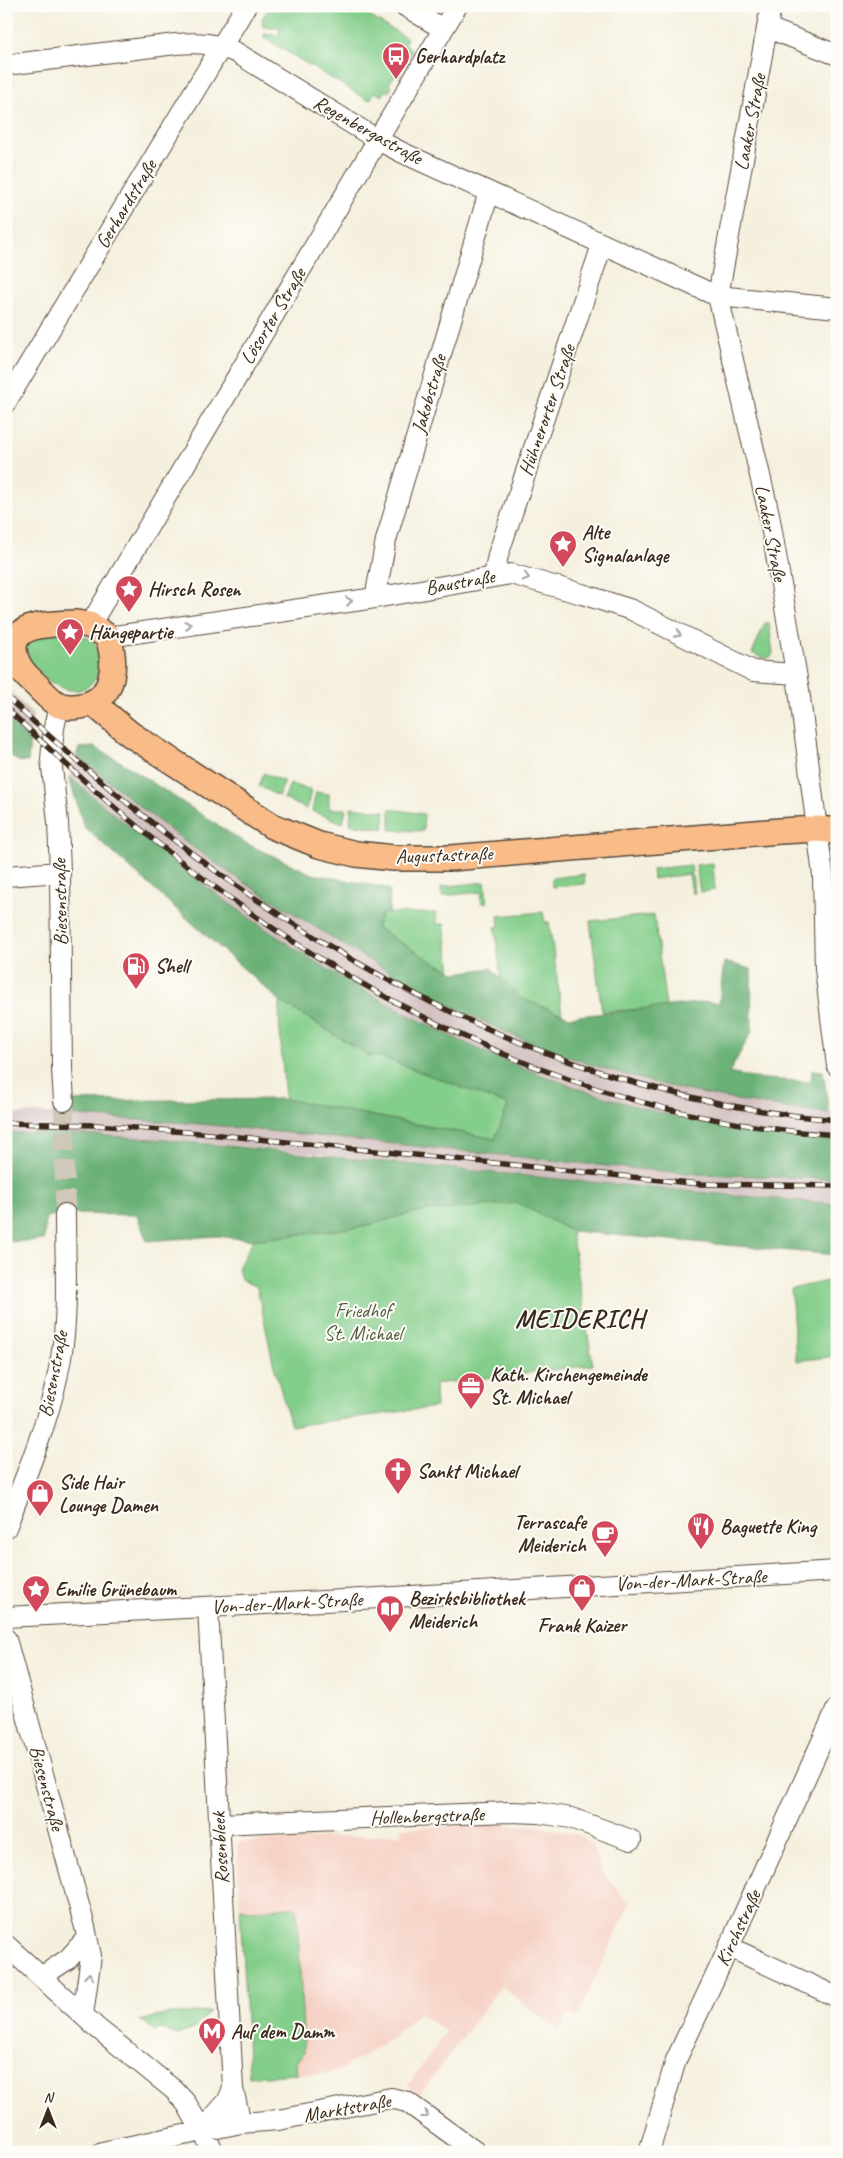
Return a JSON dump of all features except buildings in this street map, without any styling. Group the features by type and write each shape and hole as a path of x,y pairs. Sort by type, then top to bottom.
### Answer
{"main road":[{"name":"Baustraße","path":"59,705 28,678 16,662 10,639 31,627 40,626 75,623 99,631"},
{"path":"59,705 77,707 93,703 106,690 111,681 113,671 112,649 99,631"},
{"name":"Augustastraße","path":"93,703 130,734 272,826 319,846 356,854 394,858 451,858 828,830"}],"street":[{"name":"Gerhardstraße","path":"6,402 246,6"},
{"path":"405,6 443,29"},
{"name":"Lösorter Straße","path":"99,631 378,140 457,6"},
{"name":"Laaker Straße","path":"771,6 718,296 769,514 796,674 828,830 824,875 825,969 837,1066"},
{"path":"768,28 837,55"},
{"name":"Regenbergastraße","path":"6,65 176,44 202,42 221,46 237,53 378,140 602,245 718,296 837,308"},
{"name":"Jakobstraße","path":"375,598 386,540 489,192"},
{"name":"Hühnerorter Straße","path":"494,576 498,555 602,245"},
{"name":"Baustraße","path":"99,631 375,598 511,574 523,576 632,610 753,671 796,674"},
{"name":"Biesenstraße","path":"59,705 54,728 51,759 58,822 60,872 64,1100"},
{"path":"6,876 60,872"},
{"name":"Biesenstraße","path":"6,1528 50,1408 61,1357 64,1314 65,1214"},
{"name":"Von-der-Mark-Straße","path":"6,1617 837,1571"},
{"name":"Rosenbleek","path":"208,1607 233,2089 241,2123"},
{"name":"Biesenstraße","path":"6,1639 91,1956 83,2015"},
{"name":"Kirchstraße","path":"648,2152 676,2060 837,1708"},
{"name":"Hollenbergstraße","path":"219,1824 509,1812 539,1813 571,1818 631,1840"},
{"path":"41,1977 68,1959 87,1938"},
{"path":"6,1946 83,2015 174,2090 186,2104 214,2152"},
{"path":"729,1947 837,1997"},
{"path":"202,2130 227,2102 233,2089"},
{"name":"Marktstraße","path":"102,2152 202,2130 241,2123 278,2120 392,2098 400,2098 407,2102 476,2152"}],"shaded area":[{"path":"6,687 33,715 30,740 6,718"},
{"path":"76,755 194,848 320,931 402,980 536,1045 603,1068 659,1084 714,1096 769,1106 837,1113 837,1140 774,1134 722,1126 660,1112 594,1094 463,1044 391,1006 309,957 247,917 185,871 69,777"},
{"path":"42,1113 201,1124 627,1168 700,1174 837,1179 837,1204 623,1185 200,1142 43,1133 6,1133 6,1114"},
{"path":"487,1824 535,1826 584,1837 592,1845 601,1871 626,1900 630,1902 577,2018 570,2015 558,2030 501,1986 420,2094 408,2085 446,2032 420,2013 389,2040 340,2070 323,2074 297,2074 297,1909 285,1907 251,1911 240,1909 237,1842 401,1834 401,1828"}],"green space":[{"path":"270,6 352,6 407,38 405,43 411,49 411,53 399,77 395,75 389,84 392,87 389,92 386,90 382,96 375,92 370,100 366,99 264,38 264,34 279,35 280,27 263,27 262,19"},
{"path":"765,623 769,623 773,653 771,657 762,658 752,653"},
{"path":"53,633 84,636 92,640 97,646 100,653 100,669 92,683 85,688 75,690 64,689 43,676 28,658 25,649 30,640"},
{"path":"6,718 30,740 28,762 18,761 6,752"},
{"path":"94,747 121,762 245,843 312,874 383,887 390,891 389,913 383,913 376,927 431,961 456,973 491,968 522,999 570,1017 706,1002 719,1003 724,962 751,969 752,1031 729,1073 753,1078 811,1082 812,1070 823,1071 829,1113 754,1103 680,1089 607,1070 536,1045 442,1001 351,949 205,856 76,755 79,748"},
{"path":"264,773 285,782 278,796 259,786"},
{"path":"69,777 156,848 224,900 313,960 382,1001 453,1037 527,1069 602,1096 679,1117 757,1132 837,1140 837,1179 700,1174 627,1168 201,1124 65,1115 64,1101 285,1099 495,1139 508,1105 381,1057 369,1056 280,1001 84,827"},
{"path":"290,784 311,790 307,809 284,799"},
{"path":"316,792 329,794 329,809 346,809 343,823 312,811"},
{"path":"351,807 385,811 384,829 350,824"},
{"path":"390,809 424,814 423,831 390,830"},
{"path":"713,863 715,890 700,892 696,865"},
{"path":"691,865 695,893 692,893 689,874 653,879 652,869"},
{"path":"584,874 585,884 552,887 552,878"},
{"path":"485,882 487,902 482,903 481,892 442,896 441,887"},
{"path":"543,912 545,922 549,922 562,1014 522,999 501,978 495,927 499,926 498,916"},
{"path":"383,913 436,913 437,924 444,924 451,970 431,961 376,927"},
{"path":"654,915 666,1007 602,1012 590,921"},
{"path":"280,1001 369,1056 381,1057 508,1105 495,1139 285,1099 279,1018"},
{"path":"6,1133 49,1133 176,1141 714,1194 837,1204 837,1255 571,1231 518,1203 415,1212 361,1227 253,1240 216,1236 147,1241 137,1215 65,1214 46,1217 44,1240 6,1242"},
{"name":"Friedhof St. Michael","path":"518,1203 571,1231 593,1365 435,1384 436,1407 291,1426 274,1366 257,1287 241,1280 238,1268 253,1240 361,1227 415,1212"},
{"path":"837,1279 837,1356 796,1361 791,1289"},
{"path":"285,1907 297,1909 304,2053 296,2062 297,2074 249,2077 240,1909 251,1911"},
{"path":"210,2011 194,2029 177,2035 159,2028 155,2031 144,2022 139,2021 168,2014"}],"tunnel":[{"path":"64,1101 65,1214"}],"railway":[{"path":"6,696 94,775 187,850 285,918 387,979 494,1031 604,1073 719,1103 837,1120"},
{"path":"6,708 111,805 204,879 285,936 370,988 458,1034 549,1072 642,1102 739,1124 837,1135"},
{"path":"6,1123 96,1125 200,1133 700,1184 837,1186"}],"place":[{"name":"Gerhardplatz","path":"396,80"},
{"name":"Alte Signalanlage","path":"563,568"},
{"name":"Hirsch Rosen","path":"129,613"},
{"name":"Hängepartie","path":"70,656"},
{"name":"Shell","path":"136,990"},
{"name":"Kath. Kirchengemeinde St. Michael","path":"471,1410"},
{"name":"Sankt Michael","path":"398,1495"},
{"name":"Side Hair Lounge Damen","path":"40,1517"},
{"name":"Baguette King","path":"701,1550"},
{"name":"Terrascafe Meiderich","path":"605,1558"},
{"name":"Frank Kaizer","path":"582,1612"},
{"name":"Emilie Grünebaum","path":"36,1613"},
{"name":"Bezirksbibliothek Meiderich","path":"390,1633"},
{"name":"Auf dem Damm","path":"212,2055"}],"district":[{"name":"MEIDERICH","path":"580,1319"}]}
